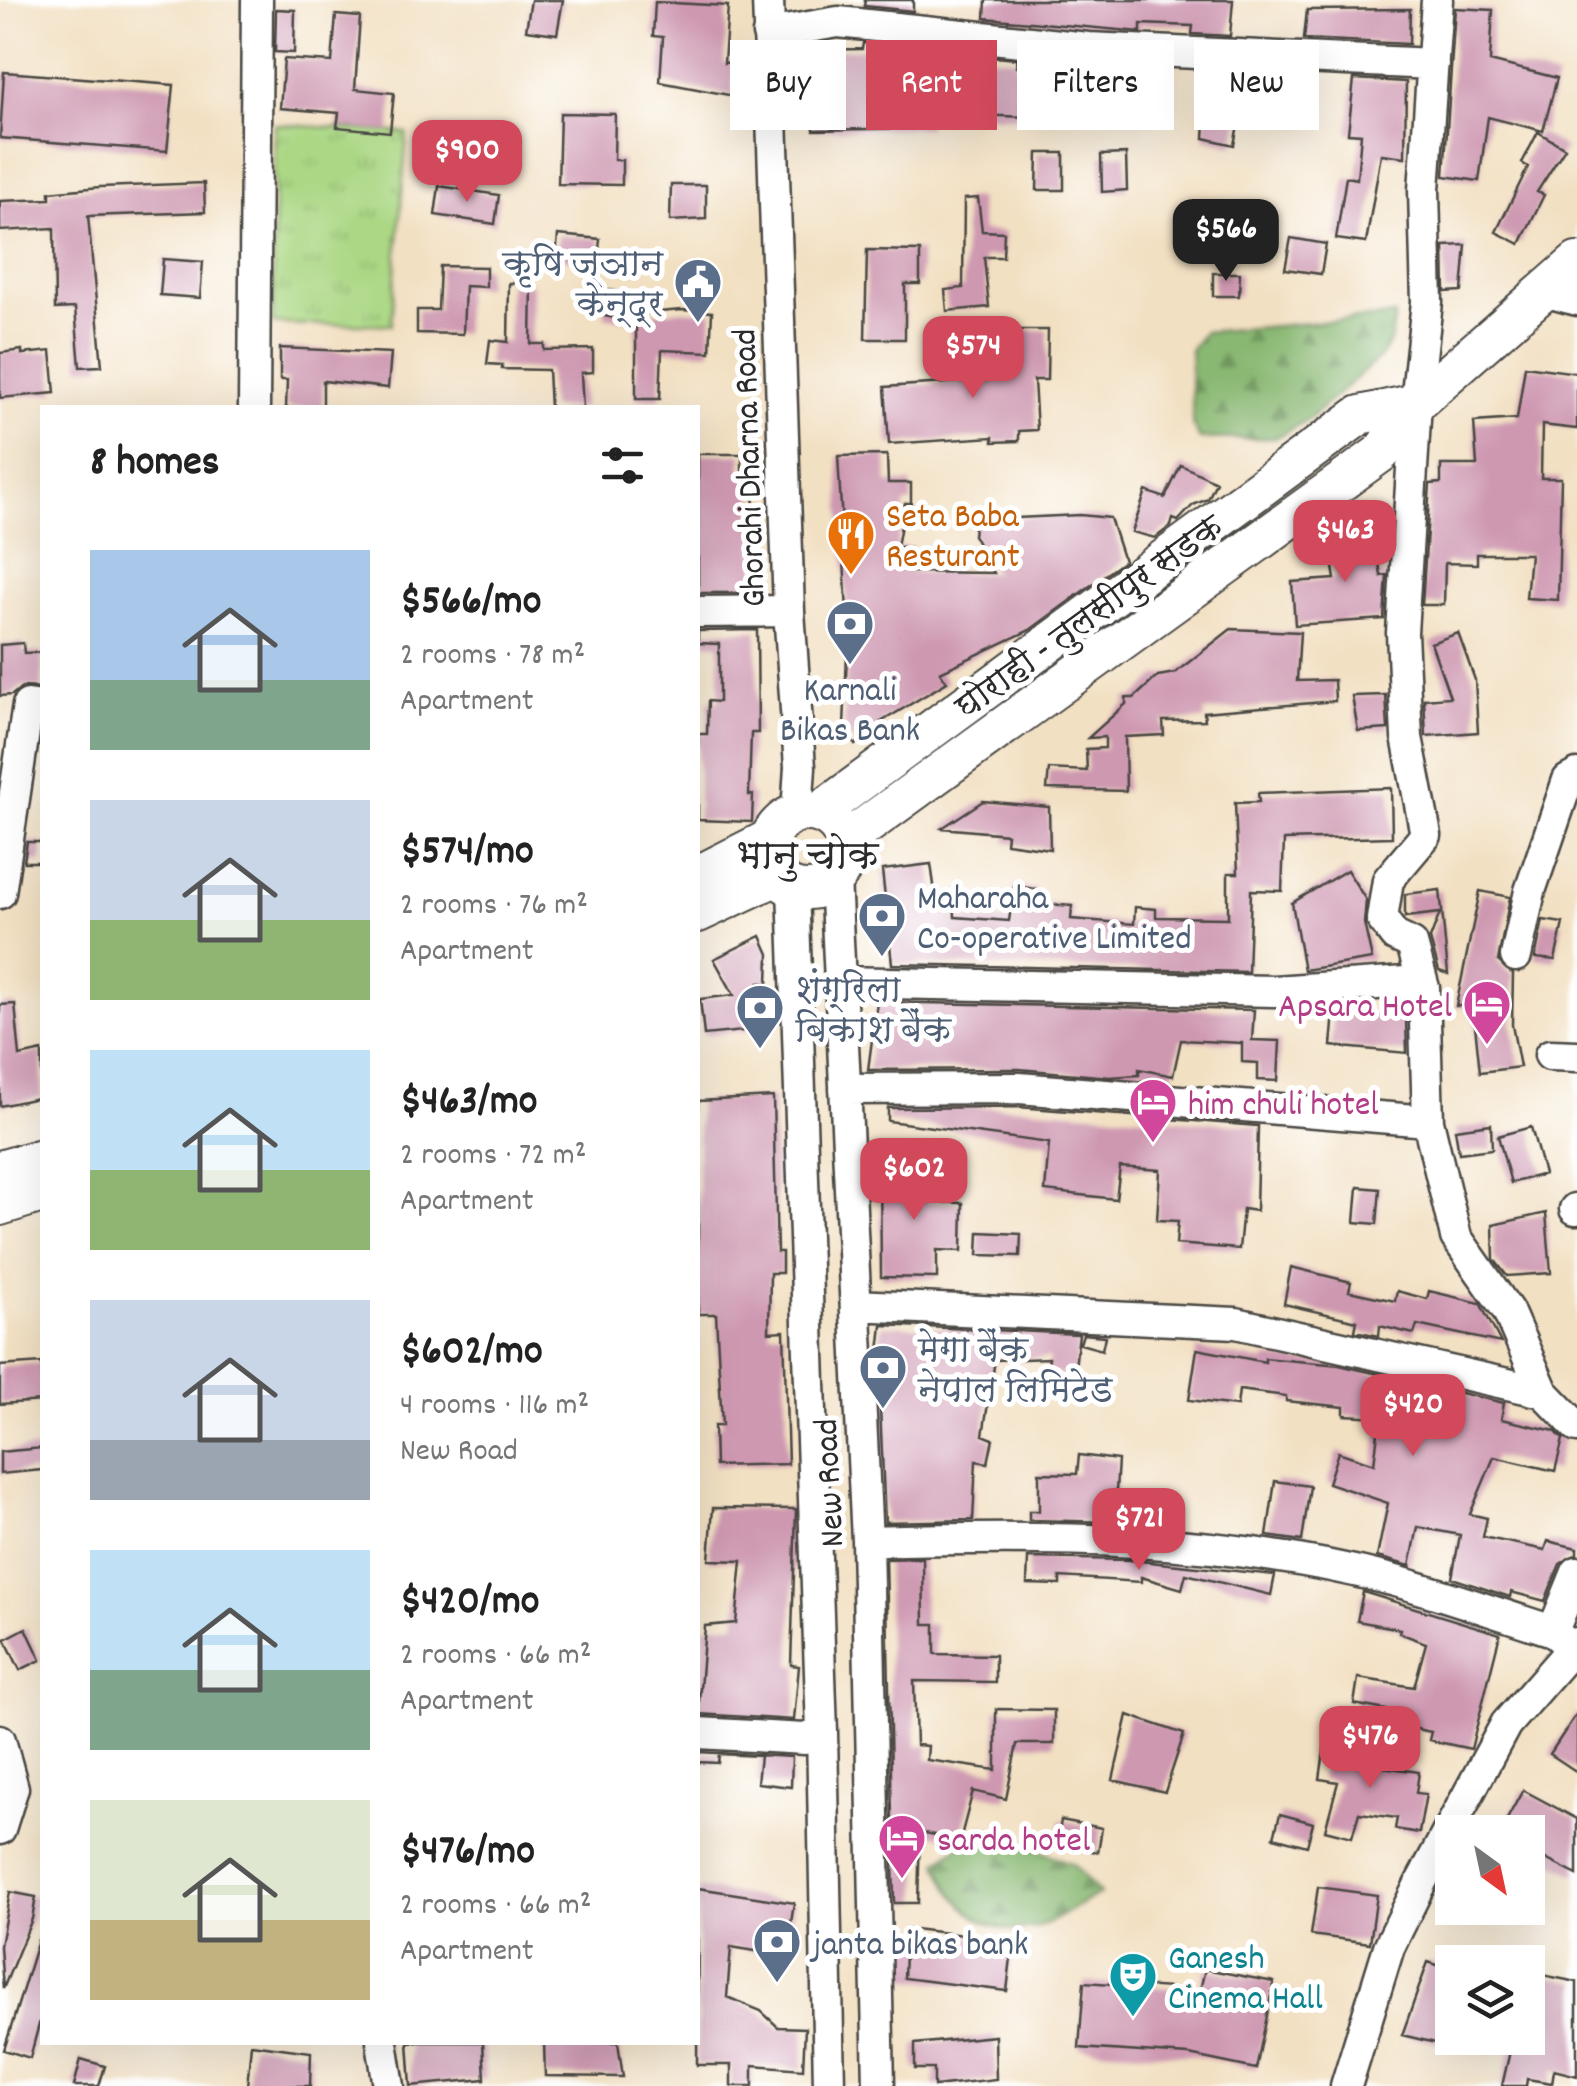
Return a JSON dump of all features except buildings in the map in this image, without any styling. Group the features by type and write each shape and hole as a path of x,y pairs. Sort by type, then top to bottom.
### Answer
{"main road":[{"name":"घोराही - तुलसीपुर सडक","path":"845,841 1381,453 1416,403 1560,296 1577,262"},
{"name":"घोराही - तुलसीपुर सडक","path":"807,813 1360,415 1416,403"},
{"path":"700,874 770,839 785,818 807,813 839,828 845,841 845,861 835,878 808,890 785,882 770,865 770,839"},
{"path":"700,912 785,882"},
{"path":"0,1170 40,1159"},
{"path":"0,1206 40,1194"}],"street":[{"path":"254,405 258,0"},
{"name":"Ghorahi Dharna Road","path":"768,0 789,610 807,813"},
{"path":"1437,0 1424,190 1427,302 1416,403 1402,634 1407,737 1426,835 1388,880 1382,919 1395,936 1412,944 1424,988 1428,1121 1456,1237 1508,1311 1543,1392 1577,1427"},
{"path":"768,34 838,22 1088,48 1433,64"},
{"path":"700,612 789,610"},
{"path":"0,894 28,705 40,707"},
{"path":"1516,956 1536,874 1568,780 1577,775"},
{"name":"New Road","path":"835,878 867,1541 879,2086"},
{"name":"New Road","path":"785,882 822,1732 829,2086"},
{"path":"840,982 1274,991 1406,982 1424,988"},
{"path":"846,1089 1019,1088 1428,1121"},
{"path":"856,1305 1236,1323 1543,1392"},
{"path":"867,1541 1090,1538 1223,1549 1390,1580 1567,1641"},
{"path":"1346,2086 1389,1948 1421,1882 1506,1724 1567,1641 1577,1572"},
{"path":"700,1733 805,1739 822,1732"},
{"path":"0,1740 13,1788 0,1830"},
{"path":"826,2032 876,2032"},
{"path":"382,2045 389,2086"}],"green space":[{"path":"275,124 407,133 391,325 273,323"},
{"path":"1395,316 1390,342 1379,358 1308,420 1274,438 1200,439 1193,427 1190,350 1204,332"},
{"path":"984,1828 1073,1864 1100,1894 1039,1926 1020,1930 984,1922 956,1898 938,1862"}],"place":[{"name":"कृषि ज्ञान केन्द्र","path":"698,324"},
{"name":"Seta Baba Resturant","path":"851,576"},
{"name":"Karnali Bikas Bank","path":"850,666"},
{"name":"Maharaha Co-operative Limited","path":"882,958"},
{"name":"Apsara Hotel","path":"1487,1046"},
{"name":"शंग्रिला बिकाश बैंक","path":"760,1050"},
{"name":"him chuli hotel","path":"1153,1144"},
{"name":"मेगा बैंक नेपाल लिमिटेड","path":"883,1410"},
{"name":"sarda hotel","path":"902,1880"},
{"name":"janta bikas bank","path":"777,1984"},
{"name":"Ganesh Cinema Hall","path":"1133,2018"}],"district":[{"name":"भानु चोक","path":"807,854"}]}
